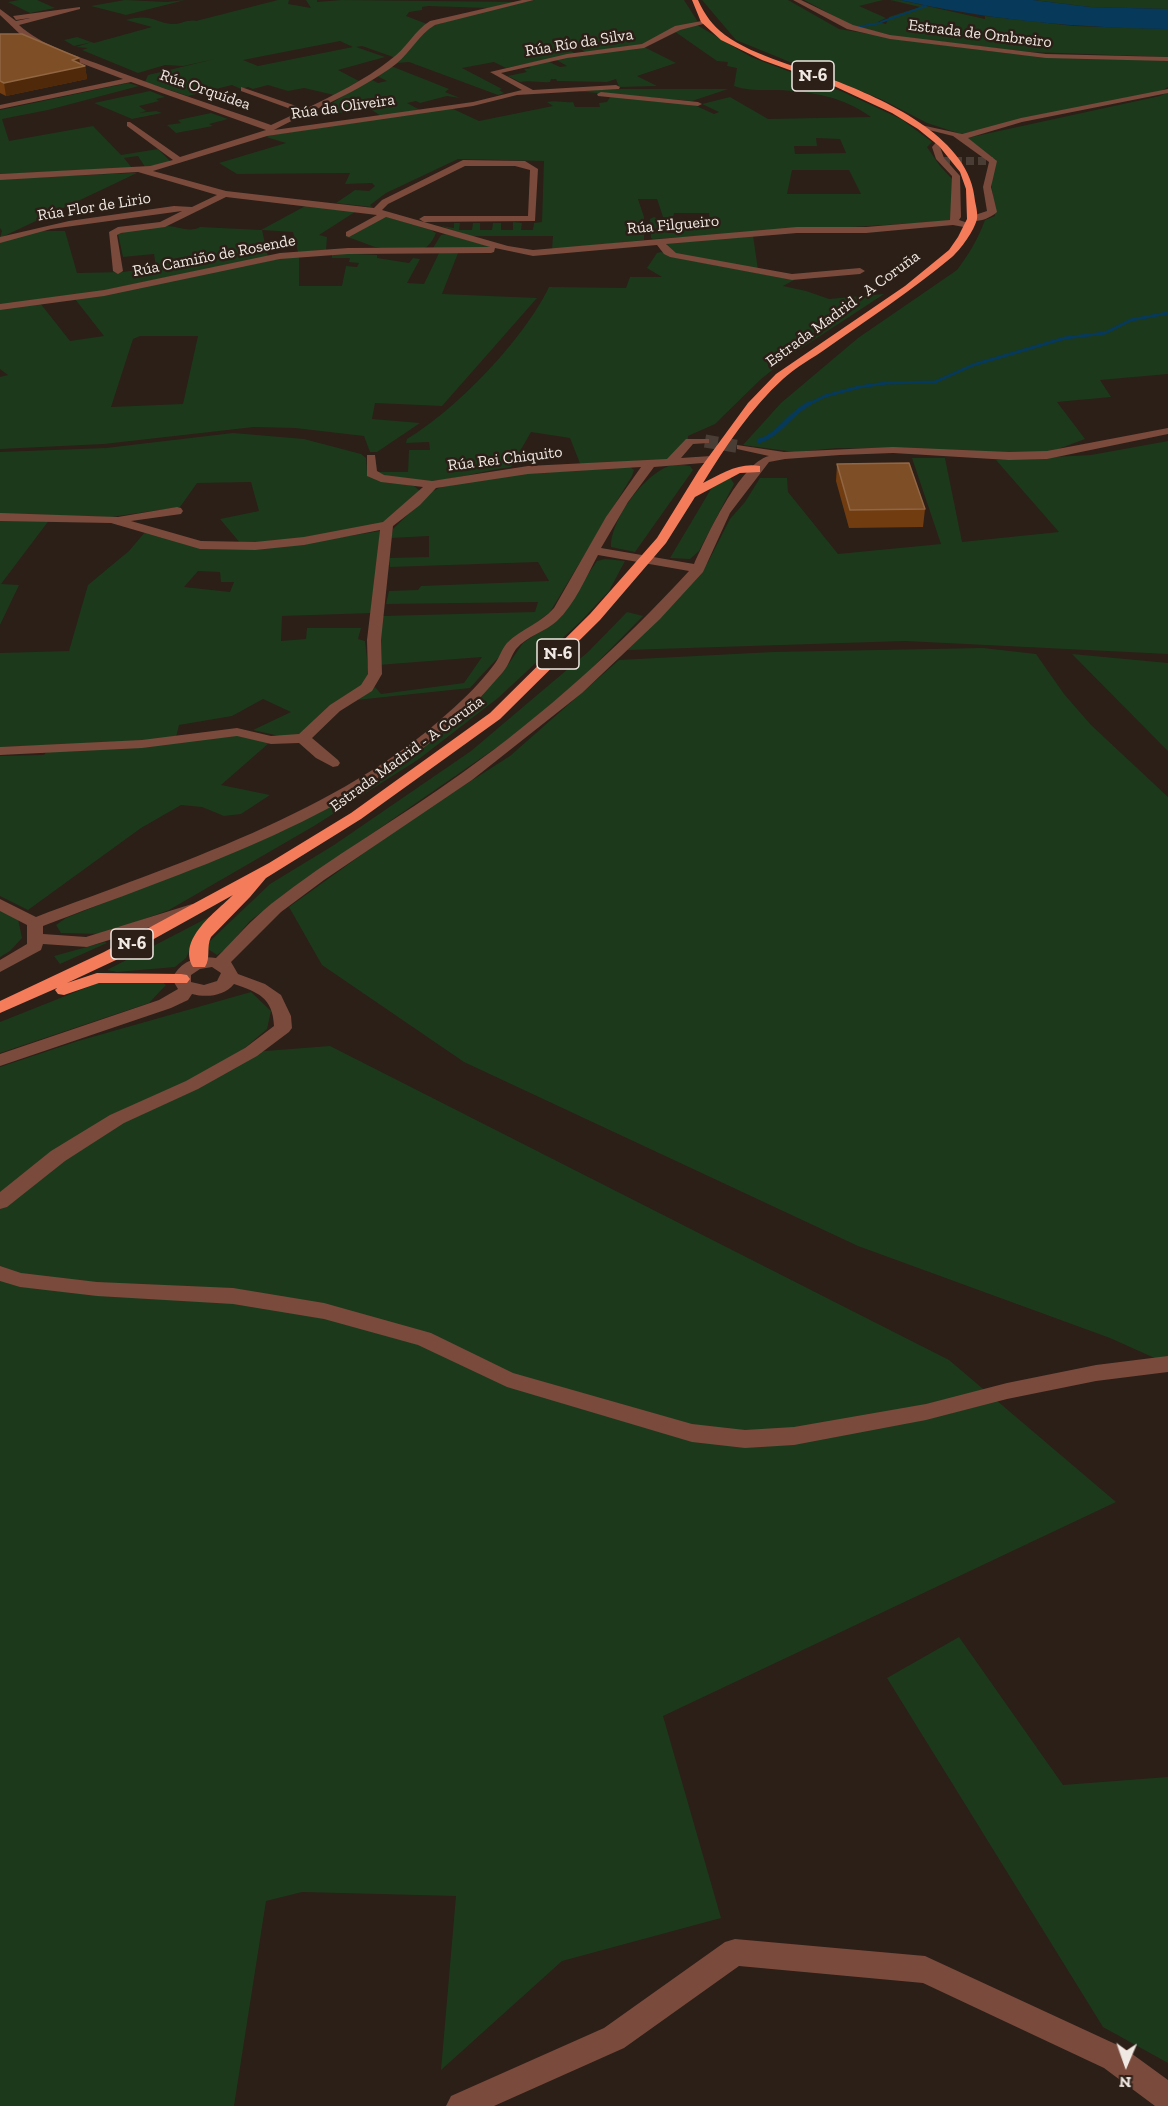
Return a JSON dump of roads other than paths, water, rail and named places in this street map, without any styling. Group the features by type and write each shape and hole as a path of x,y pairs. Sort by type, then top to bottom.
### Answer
{"highway":[{"name":"N-6","path":"695,0 707,22 724,38 868,98 921,127 939,142 964,172 970,189 970,222"},
{"name":"Estrada Madrid - A Coruña","path":"0,1010 110,956 260,873 356,816 495,716 625,584 662,540 711,460 752,405 780,376 909,288 952,252 970,222"},
{"path":"719,450 757,466"},
{"path":"689,495 738,470 757,466"},
{"path":"199,963 198,946 204,934 251,890 260,873"},
{"path":"0,1010 37,1002 75,984 97,978 185,983"}],"street":[{"path":"268,131 323,105 394,62 426,26 445,19 531,0"},
{"name":"Estrada de Ombreiro","path":"796,0 850,27 890,37 1030,54 1168,59"},
{"name":"Rúa Orquídea","path":"0,5 17,20 28,34"},
{"path":"17,20 78,8 17,20"},
{"name":"Rúa Orquídea","path":"0,11 28,34 61,49 113,69 128,78 268,131"},
{"name":"Rúa Río da Silva","path":"531,92 494,72 567,56 644,46 678,28 707,22"},
{"path":"11,36 28,34"},
{"path":"0,105 128,78"},
{"name":"Rúa da Oliveira","path":"139,170 180,161 268,131 474,104 531,92 616,87"},
{"path":"244,89 306,112"},
{"name":"Rúa da Oliveira","path":"554,90 698,104"},
{"path":"962,139 965,135 1021,120 1146,98 1168,91"},
{"path":"130,124 180,161"},
{"path":"921,127 946,131 962,139 993,161 987,186 992,212 970,222"},
{"path":"939,142 936,147 940,159 956,176 956,217 953,222"},
{"path":"349,234 380,212 385,202 454,166 464,163 525,164 534,169 532,219 403,219"},
{"path":"0,177 139,170"},
{"name":"Rúa Filgueiro","path":"139,170 225,194 380,212 507,249 544,253 796,230 866,230 970,222"},
{"path":"118,271 112,234 118,230 162,225 225,194"},
{"name":"Rúa Flor de Lirio","path":"0,240 22,233 64,226 175,210 194,210"},
{"path":"427,251 445,231"},
{"path":"660,241 667,252 674,255 761,272 807,277 825,273 860,271"},
{"name":"Rúa Camiño de Rosende","path":"0,307 104,293 225,266 300,254 371,248 427,251 507,249"},
{"path":"185,983 208,991 222,986 224,970 275,909 467,777 540,721 655,615 698,569 724,513 757,466 765,460 785,455 893,450 1009,456 1047,455 1168,431"},
{"path":"671,462 690,441 705,441"},
{"path":"741,447 785,455"},
{"path":"371,457 371,473 381,478 432,485"},
{"name":"Rúa Rei Chiquito","path":"0,517 112,519 200,545 255,546 304,541 387,525 416,502 432,485 507,472 711,460"},
{"path":"36,931 242,842 365,782 418,746 478,692 500,667 509,649 523,637 540,629 558,613 608,526 649,465"},
{"path":"112,519 177,511"},
{"path":"0,751 142,744 237,732 271,740 303,738 335,708 367,688 375,674 374,640 387,525"},
{"path":"594,551 698,569"},
{"path":"303,738 333,763"},
{"path":"0,904 36,931 87,942 197,908"},
{"path":"0,968 33,948 36,931"},
{"path":"0,1060 165,1005 182,996 186,969 199,963 224,970 257,985 275,999 284,1014 283,1028 251,1052 192,1085 117,1119 58,1156 0,1202"},
{"path":"0,1273 20,1280 97,1290 233,1296 324,1311 424,1339 507,1379 692,1433 745,1439 794,1436 926,1412 1007,1391 1096,1373 1168,1364"},
{"path":"461,2106 614,2038 735,1952 925,1970 1114,2058 1168,2098"}],"water":[{"path":"900,0 1033,0 1090,7 1168,9 1168,29 1033,22 967,13"}],"waterway":[{"path":"881,22 926,6"},
{"path":"858,27 880,23"},
{"path":"807,405 825,396 859,387 886,383 935,382 973,365 1065,338 1105,333 1131,320 1168,313"},
{"path":"759,441 773,434 810,403"}],"tunnel":[{"path":"942,161 993,161"},
{"path":"705,441 741,447"}]}
